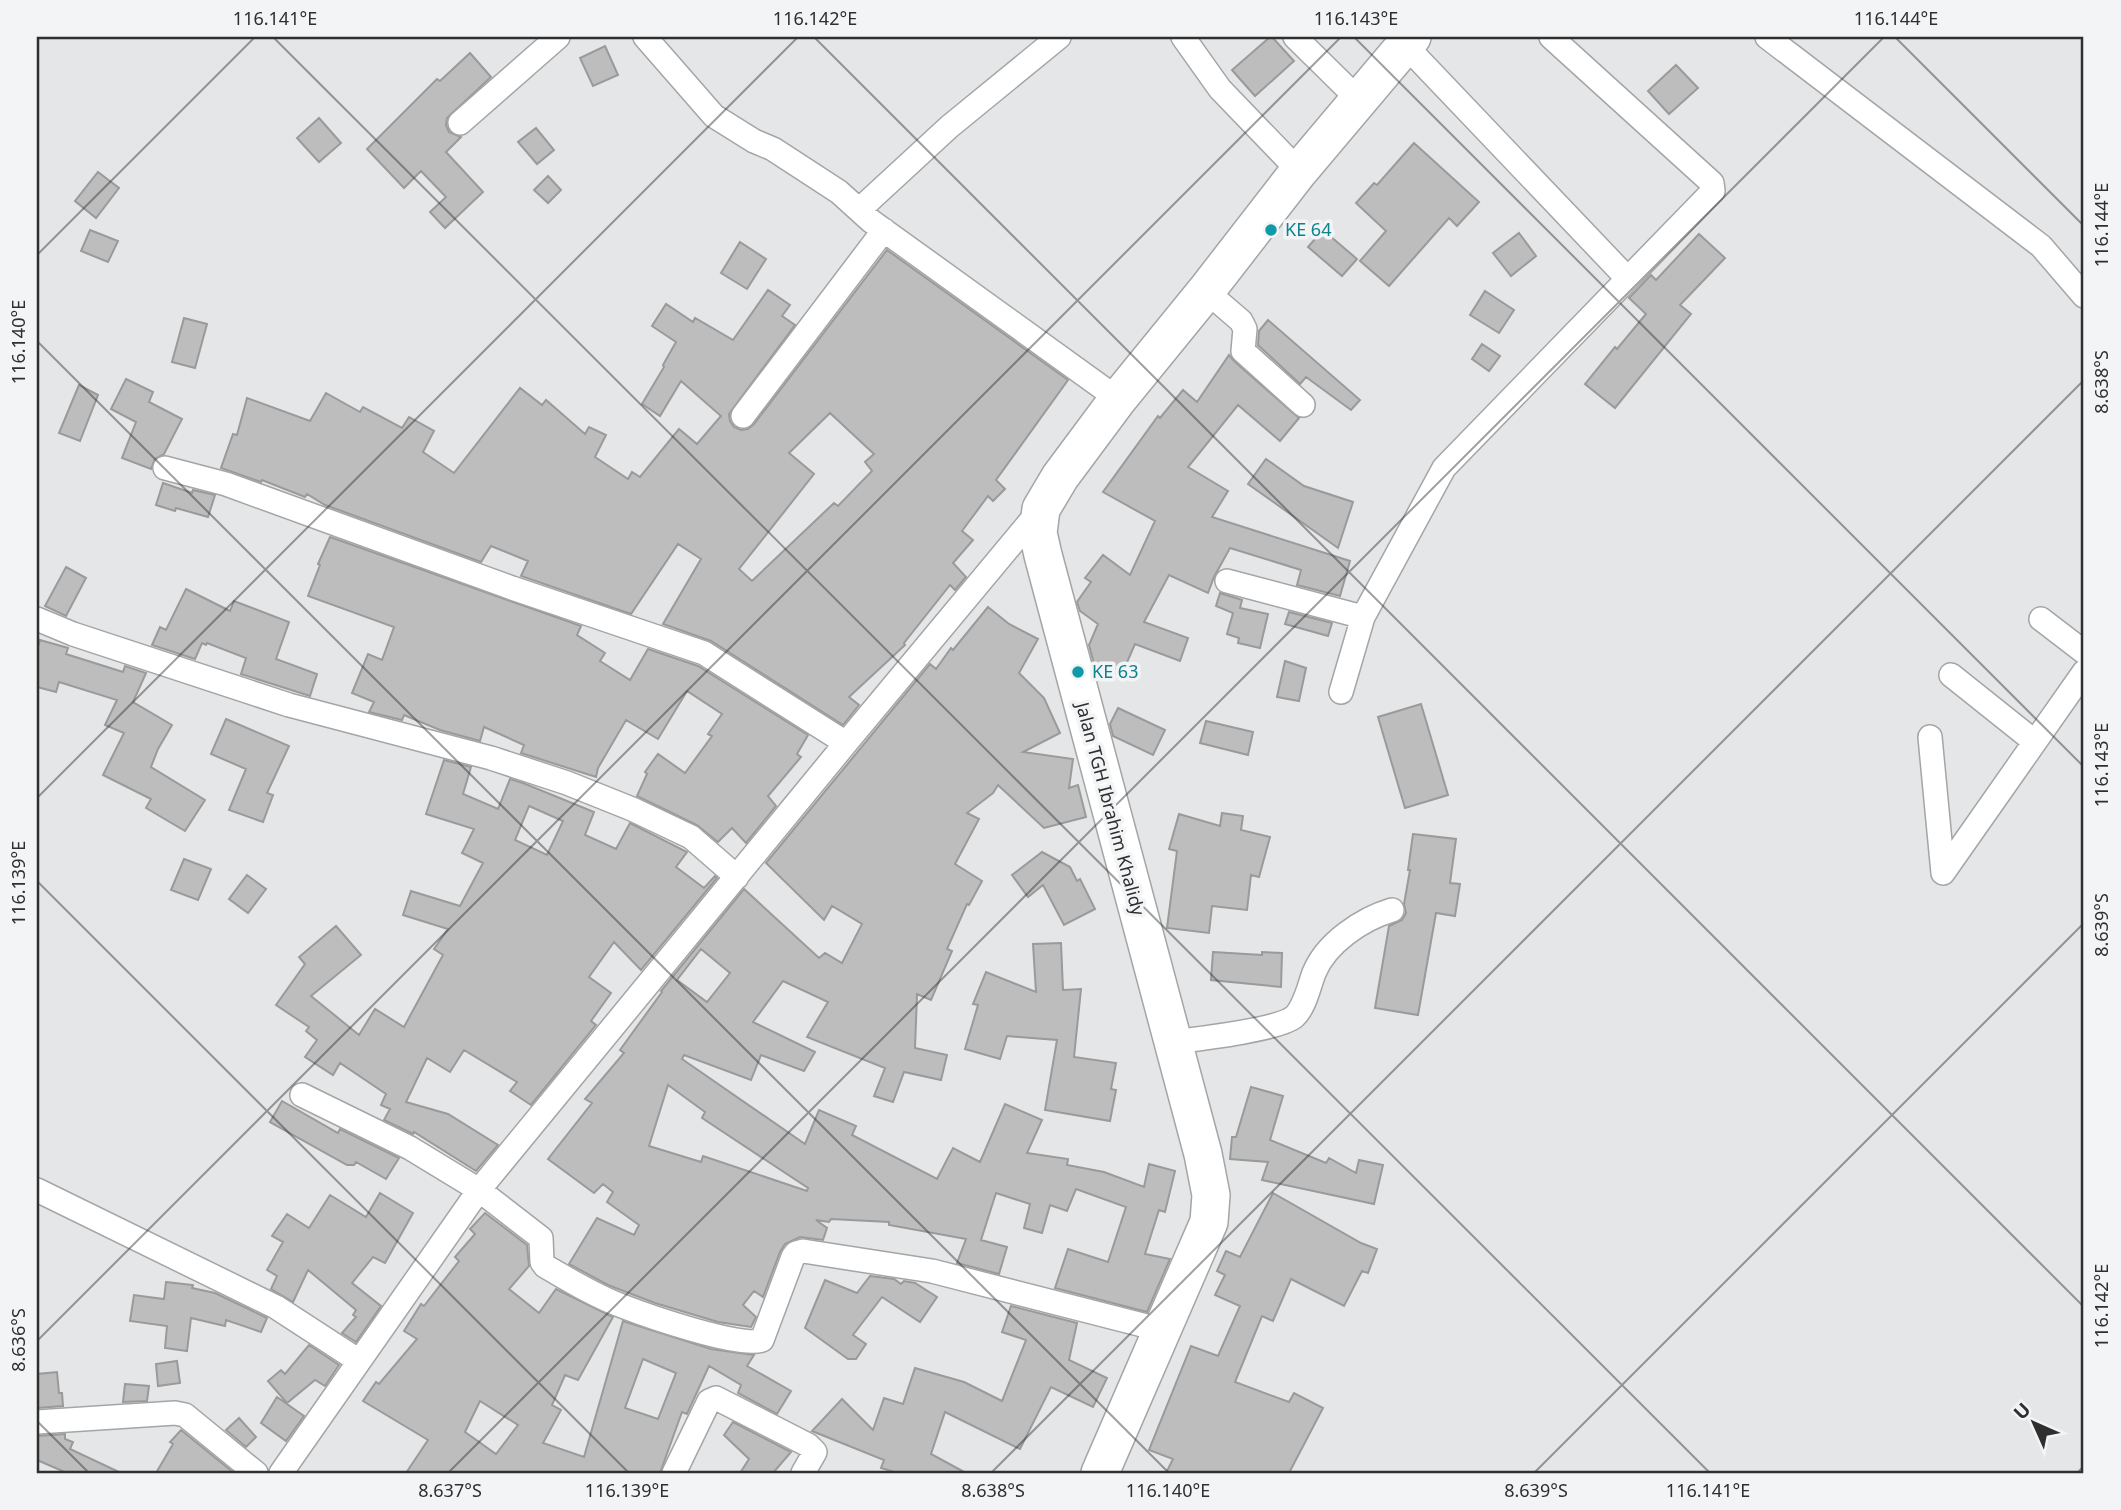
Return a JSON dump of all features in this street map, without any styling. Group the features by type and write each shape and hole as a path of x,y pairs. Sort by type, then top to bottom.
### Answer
{"main road":[{"name":"Jalan TGH Ibrahim Khalidy","path":"1100,1473 1209,1222 1211,1195 1203,1154 1043,555 1038,533 1041,509 1060,477 1118,399 1299,171 1409,41"}],"street":[{"path":"460,123 558,37"},
{"path":"859,210 949,127 1059,37"},
{"path":"1183,37 1220,89 1299,171"},
{"path":"1295,37 1359,100"},
{"path":"1341,692 1363,617 1444,468 1713,191 1714,187 1550,37"},
{"path":"1767,37 2040,246 2084,296"},
{"path":"652,40 714,116 839,192 884,230 1118,399"},
{"path":"1409,41 1627,278"},
{"path":"743,416 884,230"},
{"path":"1206,291 1241,321 1245,329 1243,351 1303,405"},
{"path":"165,468 226,484 512,588 704,653 846,743"},
{"path":"281,1473 479,1190 1041,509"},
{"path":"1227,581 1363,617"},
{"path":"37,619 73,634 289,705 491,758 567,783 632,809 691,837 737,877"},
{"path":"2042,619 2084,652"},
{"path":"1930,737 1943,873 2084,672"},
{"path":"1951,675 2035,742"},
{"path":"1172,1042 1281,1023 1294,1016 1322,958 1348,932 1375,915 1392,910"},
{"path":"302,1095 410,1148 479,1190 541,1238 542,1262 545,1266 620,1305 699,1332 752,1342 762,1340 793,1257 803,1251 932,1271 1162,1330"},
{"path":"37,1190 255,1296 307,1325 359,1361"},
{"path":"674,1473 709,1402 716,1398 808,1444 815,1452 803,1473"},
{"path":"37,1422 175,1413 186,1415 256,1473"}],"building":[{"path":"1270,37 1294,61 1255,96 1232,70"},
{"path":"605,46 618,75 593,86 580,58"},
{"path":"470,53 491,77 447,118 449,132 461,137 446,152 483,192 445,228 430,212 446,197 421,171 404,188 367,149 437,79 440,81"},
{"path":"1676,65 1698,88 1669,114 1648,91"},
{"path":"319,118 341,143 319,162 297,138"},
{"path":"536,128 554,150 537,164 518,142"},
{"path":"1414,143 1479,202 1457,226 1449,218 1389,286 1360,261 1386,231 1356,203 1374,183 1377,185"},
{"path":"98,172 119,188 96,218 75,201"},
{"path":"548,176 561,190 548,203 534,190"},
{"path":"90,230 118,241 108,262 81,251"},
{"path":"1323,230 1357,259 1342,276 1308,247"},
{"path":"1519,233 1536,256 1511,276 1493,253"},
{"path":"1699,234 1725,258 1680,305 1691,314 1615,408 1585,384 1646,314 1629,298 1651,275 1656,280"},
{"path":"740,242 766,259 747,289 721,273"},
{"path":"887,250 1068,380 996,480 1005,489 993,501 988,496 962,531 973,540 953,563 966,577 955,590 950,585 905,645 849,697 859,705 843,725 711,641 663,624 701,559 678,544 631,614 521,576 528,561 491,546 481,562 325,505 307,494 305,497 221,468 233,434 237,435 247,398 310,421 326,393 360,412 363,407 402,428 409,417 434,431 423,452 454,473 520,388 542,405 546,400 585,434 589,427 606,435 595,457 628,479 632,472 640,477 679,429 697,444 721,416 681,381 660,416 642,404 676,342 652,326 666,304 693,322 695,318 733,340 768,290 790,305 782,316 795,325 729,414 734,427 741,430 754,424","holes":["830,413 874,454 865,462 872,471 838,506 834,503 752,581 739,569 814,474 789,453"]},
{"path":"1485,291 1514,310 1499,333 1470,315"},
{"path":"184,318 207,324 195,368 172,362"},
{"path":"1268,320 1360,400 1351,410 1306,377 1300,384 1258,345 1259,331"},
{"path":"1482,344 1500,356 1489,371 1472,359"},
{"path":"1229,355 1299,418 1280,441 1238,405 1188,467 1228,491 1212,517 1350,561 1340,596 1297,585 1301,570 1230,548 1208,593 1169,575 1144,622 1188,638 1180,661 1135,644 1121,676 1094,664 1089,645 1098,624 1080,611 1077,602 1091,582 1085,578 1103,555 1130,575 1155,521 1103,492 1158,416 1160,418 1183,390 1197,402"},
{"path":"126,379 153,392 149,402 182,419 164,454 155,459 151,469 122,458 136,422 111,409"},
{"path":"79,385 98,395 80,441 59,433"},
{"path":"1266,459 1304,486 1353,502 1338,548 1248,484"},
{"path":"163,483 192,493 193,490 215,495 208,517 156,505"},
{"path":"330,537 581,626 577,635 605,653 600,661 630,680 648,649 698,666 808,735 797,754 801,757 768,796 776,806 746,843 732,828 718,842 697,825 637,796 647,774 645,772 658,754 685,773 712,736 708,734 722,714 687,691 658,739 626,720 598,768 596,777 521,753 524,745 484,727 480,741 440,730 404,715 402,720 369,712 374,702 352,693 368,654 382,660 394,627 308,596"},
{"path":"66,567 86,578 66,616 45,606"},
{"path":"186,589 230,611 234,601 289,622 276,659 317,674 310,696 241,674 246,658 207,643 202,643 195,659 152,645 160,627 166,630"},
{"path":"1220,593 1242,600 1240,608 1268,614 1260,648 1238,643 1239,638 1227,634 1233,613 1216,606"},
{"path":"988,607 1009,624 1038,639 1019,673 1044,698 1060,733 1023,752 1073,759 1069,788 1078,785 1086,817 1044,828 998,785 993,793 967,813 979,819 955,864 982,881 969,905 967,904 947,949 952,951 931,1000 917,994 915,1048 947,1055 941,1080 904,1072 893,1102 874,1096 885,1068 807,1037 828,1002 783,981 753,1022 815,1052 804,1071 761,1055 751,1080 684,1055 682,1059 805,1144 819,1110 856,1126 852,1135 937,1179 953,1148 980,1162 1005,1104 1042,1120 1027,1153 1068,1159 1067,1165 1104,1172 1144,1187 1149,1164 1175,1171 1165,1212 1159,1210 1145,1254 1170,1259 1147,1312 1055,1288 1068,1249 1108,1262 1126,1207 1076,1189 1067,1211 1050,1205 1042,1233 1024,1228 1030,1204 996,1193 981,1240 1007,1247 999,1274 957,1263 966,1239 889,1225 889,1222 816,1220 827,1228 823,1240 800,1237 785,1244 763,1297 754,1291 743,1305 756,1317 751,1327 718,1322 655,1303 608,1285 569,1264 597,1218 634,1235 639,1225 607,1202 613,1192 603,1184 594,1193 548,1159 592,1103 585,1099 624,1053 620,1050 661,991 744,889 819,958 825,953 842,963 862,924 832,906 824,920 766,863 930,664 936,669 951,648 953,650","holes":["701,949 730,973 707,1002 677,980","668,1085 705,1112 702,1118 808,1188 807,1191 703,1156 701,1162 649,1146"]},
{"path":"1289,612 1332,623 1328,636 1285,624"},
{"path":"40,640 68,648 66,654 123,672 125,666 146,673 133,702 172,725 151,767 205,800 185,831 146,808 151,799 103,775 124,733 105,725 117,700 59,682 56,692 37,687 37,650"},
{"path":"1285,661 1306,668 1299,701 1277,697"},
{"path":"1421,704 1448,795 1405,808 1378,717"},
{"path":"1118,708 1165,730 1153,755 1113,736 1110,724"},
{"path":"226,719 289,746 267,793 273,795 263,822 229,810 246,769 211,754"},
{"path":"1206,721 1253,732 1248,755 1200,743"},
{"path":"444,760 471,767 463,794 498,809 510,779 523,783 594,812 585,835 616,849 630,823 687,852 676,867 704,888 715,876 717,878 641,970 614,942 589,977 611,993 591,1021 596,1025 531,1105 510,1091 517,1082 464,1050 450,1072 427,1058 406,1102 448,1114 498,1145 476,1171 414,1132 413,1134 384,1120 390,1109 381,1105 386,1094 340,1063 333,1075 305,1057 317,1040 306,1031 309,1027 276,1005 305,964 299,957 336,926 361,955 311,996 359,1035 375,1009 404,1027 443,955 434,949 448,929 403,915 411,891 460,906 483,863 462,853 474,829 426,814","holes":["529,806 563,821 547,855 515,840"]},
{"path":"1222,813 1243,816 1241,830 1270,837 1259,877 1251,875 1247,910 1212,906 1209,933 1167,928 1177,851 1169,849 1179,814 1220,826"},
{"path":"1413,834 1456,839 1450,883 1460,884 1455,916 1436,913 1418,1015 1375,1008 1389,926 1402,920 1406,913 1404,904"},
{"path":"1042,852 1070,867 1077,881 1080,879 1095,909 1064,925 1043,885 1028,897 1012,875"},
{"path":"184,859 211,869 198,900 171,890"},
{"path":"247,875 266,889 248,913 229,899"},
{"path":"1061,943 1063,990 1081,989 1074,1057 1116,1063 1111,1089 1116,1090 1110,1121 1045,1110 1057,1040 1007,1036 1000,1059 965,1049 978,1005 973,1004 986,972 1036,992 1033,944"},
{"path":"1213,952 1262,955 1262,952 1282,953 1281,987 1211,980"},
{"path":"1251,1087 1283,1096 1270,1140 1326,1163 1329,1158 1356,1173 1359,1160 1383,1165 1374,1204 1262,1180 1268,1162 1230,1159 1232,1137 1236,1137"},
{"path":"282,1101 338,1133 340,1129 399,1158 386,1179 356,1162 354,1165 347,1165 270,1122"},
{"path":"380,1193 413,1213 385,1263 373,1257 352,1283 381,1306 356,1342 342,1333 356,1317 353,1315 356,1310 308,1270 293,1302 271,1289 277,1276 267,1270 283,1242 272,1236 287,1214 309,1228 330,1195 366,1217"},
{"path":"1273,1193 1361,1243 1377,1249 1368,1273 1362,1271 1344,1306 1291,1279 1273,1321 1262,1316 1235,1382 1289,1402 1294,1393 1323,1408 1289,1473 1166,1473 1173,1459 1149,1450 1191,1346 1218,1356 1240,1306 1215,1295 1225,1275 1217,1271 1226,1251 1240,1257"},
{"path":"485,1213 527,1245 529,1266 509,1289 539,1313 556,1289 613,1317 578,1380 565,1375 552,1405 561,1410 543,1443 584,1457 623,1321 711,1349 754,1355 747,1366 791,1391 777,1414 738,1393 741,1385 709,1366 687,1414 682,1412 660,1473 406,1473 428,1440 363,1401 376,1382 379,1384 417,1339 404,1331 421,1304 424,1306 459,1261 455,1257 475,1234 470,1229","holes":["643,1359 676,1373 658,1419 625,1408","480,1401 518,1425 496,1454 465,1432"]},
{"path":"870,1276 894,1279 901,1284 904,1281 915,1283 937,1297 920,1322 882,1297 853,1335 866,1344 856,1359 848,1359 805,1328 825,1280 857,1293"},
{"path":"166,1282 193,1285 192,1288 215,1293 267,1318 261,1332 226,1320 225,1326 191,1318 187,1351 165,1348 167,1326 130,1321 134,1295 164,1299"},
{"path":"1011,1306 1077,1323 1069,1360 1107,1378 1093,1407 1051,1387 1020,1449 945,1412 931,1454 966,1473 898,1473 881,1468 884,1460 812,1431 842,1399 873,1430 884,1398 903,1404 915,1368 964,1382 1002,1401 1026,1340 1002,1332"},
{"path":"309,1345 339,1365 325,1386 315,1380 287,1403 268,1381 281,1370 285,1374"},
{"path":"177,1361 180,1383 158,1386 156,1364"},
{"path":"57,1372 63,1406 37,1408 37,1374"},
{"path":"125,1384 149,1386 147,1401 123,1402"},
{"path":"277,1397 304,1416 286,1441 261,1423"},
{"path":"239,1418 256,1437 246,1447 226,1430"},
{"path":"733,1422 791,1452 773,1473 740,1473 749,1459 724,1435"},
{"path":"181,1430 234,1473 156,1473 173,1444 170,1442"},
{"path":"65,1434 65,1439 73,1442 70,1449 121,1473 67,1473 37,1460 37,1436"}],"place":[{"name":"KE 64","path":"1271,230"},
{"name":"KE 63","path":"1078,672"}]}
